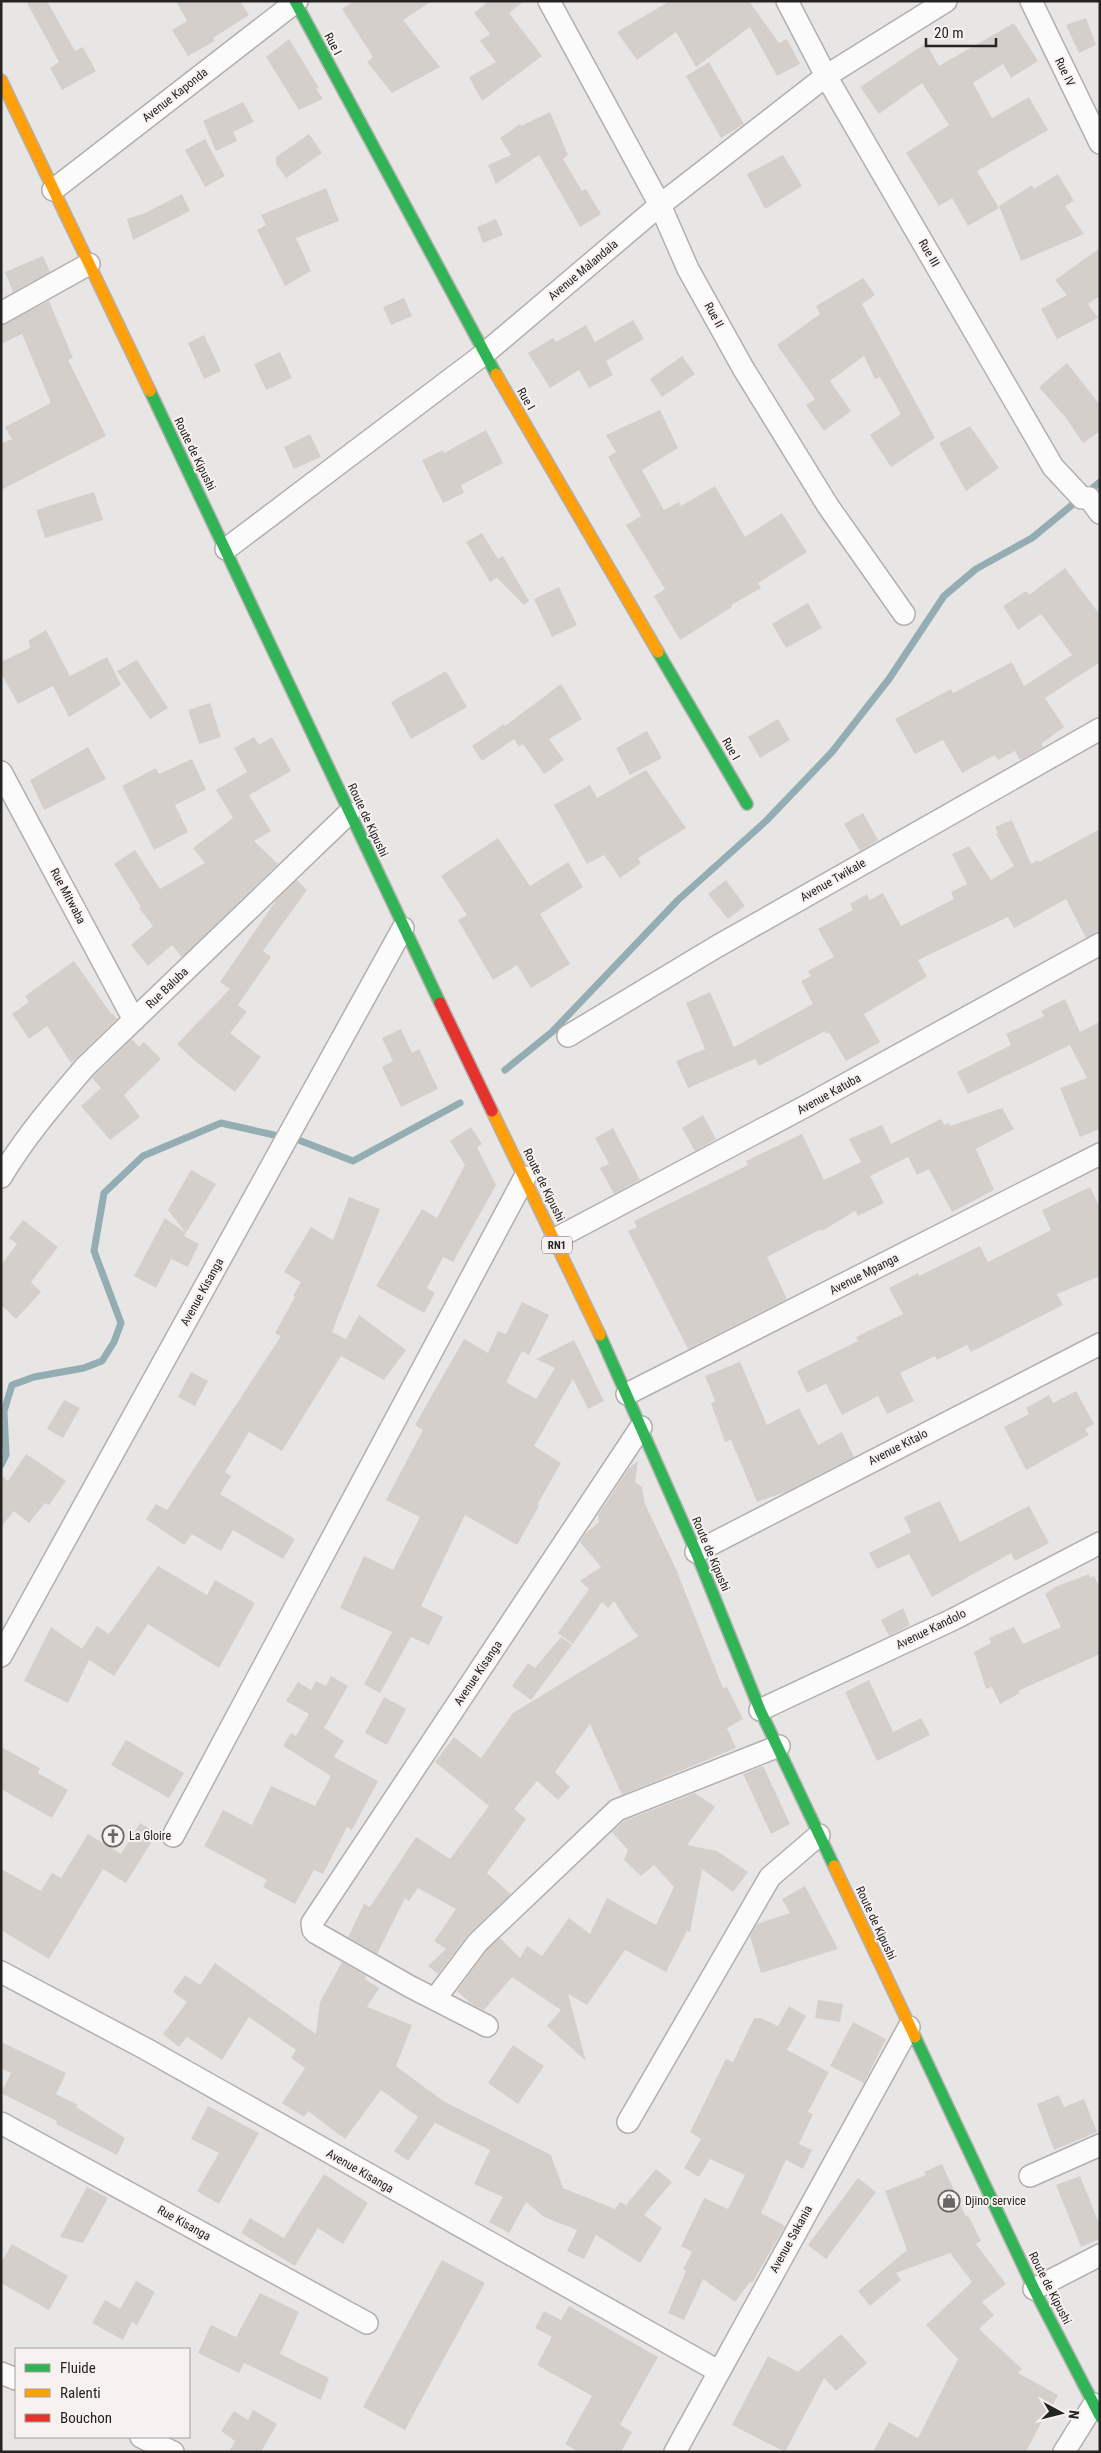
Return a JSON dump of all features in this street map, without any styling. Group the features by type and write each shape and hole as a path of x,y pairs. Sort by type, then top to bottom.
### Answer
{"main road":[{"name":"Rue I","path":"296,2 484,354 747,804"},
{"name":"Route de Kipushi","path":"1,80 226,549 403,928 555,1239 642,1427 696,1552 760,1710 779,1746 909,2027 1034,2288 1097,2410"}],"street":[{"name":"Rue II","path":"549,1 660,205 688,269 743,368 828,506 904,614"},
{"name":"Rue III","path":"787,1 826,76 1053,467 1093,500"},
{"name":"Avenue Malandala","path":"226,549 484,354 660,205 826,76 946,1"},
{"name":"Rue IV","path":"1031,1 1100,143"},
{"name":"Avenue Kaponda","path":"53,190 296,2"},
{"path":"1,312 89,264"},
{"name":"Avenue Twikale","path":"568,1036 716,947 1100,729"},
{"name":"Rue Mitwaba","path":"1,772 134,1020"},
{"name":"Rue Baluba","path":"5,1161 85,1067 349,813"},
{"name":"Avenue Kisanga","path":"1,1656 403,928"},
{"name":"Avenue Katuba","path":"555,1239 806,1106 1100,944"},
{"name":"Avenue Mpanga","path":"627,1394 1100,1154"},
{"path":"173,1836 525,1177"},
{"name":"Avenue Kitalo","path":"696,1552 1100,1344"},
{"name":"Avenue Kisanga","path":"435,1999 316,1933 311,1927 313,1919 642,1427"},
{"name":"Avenue Kandolo","path":"760,1710 954,1619 1100,1543"},
{"path":"487,2026 435,1999 478,1942 617,1810 779,1746"},
{"path":"628,2122 770,1877 819,1834"},
{"name":"Avenue Kisanga","path":"1,1972 146,2049 718,2371"},
{"name":"Avenue Sakania","path":"675,2452 909,2027"},
{"name":"Rue Kisanga","path":"1,2123 366,2323"},
{"path":"1030,2176 1100,2145"},
{"path":"1034,2288 1100,2255"},
{"path":"1,2373 15,2380"},
{"path":"1064,2452 1097,2410"},
{"path":"143,2438 173,2452"}],"building":[{"path":"26,1 47,1 75,51 83,47 96,71 62,90 50,68 59,62"},
{"path":"176,1 240,1 249,15 213,38 215,41 188,56 172,30 187,21"},
{"path":"354,1 432,1 403,20 440,67 392,93 367,62 373,57 342,9"},
{"path":"489,1 524,1 509,13 542,56 482,101 469,77 496,62 480,41 490,34 474,13"},
{"path":"670,1 749,1 779,43 787,39 800,64 777,76 750,27 696,67 676,32 637,60 617,32"},
{"path":"1086,18 1096,45 1079,53 1066,25"},
{"path":"1014,23 1038,61 1011,78 1003,64 973,83 992,118 1029,97 1048,130 977,171 999,208 968,226 952,198 939,206 906,153 949,125 922,83 879,114 860,87 926,43 939,66"},
{"path":"289,39 319,88 316,89 323,99 299,110 266,57"},
{"path":"709,62 744,124 721,138 686,76"},
{"path":"243,102 254,122 233,132 237,141 216,151 203,121"},
{"path":"550,112 568,155 563,159 582,191 586,189 601,214 580,227 539,155 496,184 488,165 511,155 500,138 520,124 521,126"},
{"path":"309,134 322,153 286,178 276,164 276,157"},
{"path":"205,139 225,176 205,187 185,150"},
{"path":"783,155 802,186 765,209 747,174"},
{"path":"1058,174 1074,201 1065,206 1084,234 1021,261 999,206 1032,185 1034,189"},
{"path":"326,188 339,221 296,238 311,271 285,286 257,230 266,225 261,215"},
{"path":"182,194 190,211 133,240 127,219 145,213"},
{"path":"496,219 503,235 483,243 477,227"},
{"path":"1100,248 1100,296 1088,304 1098,318 1057,339 1041,309 1067,295 1055,280"},
{"path":"43,256 50,272 13,292 5,272"},
{"path":"863,278 875,295 862,304 935,438 891,467 870,435 901,414 880,377 875,379 864,356 830,381 851,411 824,431 806,405 815,399 777,345 820,314 816,306"},
{"path":"404,298 412,316 391,325 383,307"},
{"path":"49,301 73,358 68,360 106,436 1,490 1,444 12,439 5,427 51,403 22,334 1,344 1,325"},
{"path":"633,320 644,339 606,361 613,375 589,388 579,370 550,388 528,353 553,338 556,342 586,325 595,342"},
{"path":"204,335 221,371 204,379 188,343"},
{"path":"280,352 292,378 266,390 254,364"},
{"path":"682,356 695,374 662,397 650,379"},
{"path":"1067,363 1100,405 1100,431 1083,443 1066,418 1039,387"},
{"path":"660,410 678,448 642,470 664,510 679,502 681,506 715,486 745,537 782,513 807,552 758,583 761,588 731,605 732,607 680,640 654,596 665,589 626,525 641,516 608,457 616,452 606,435"},
{"path":"970,426 999,468 966,491 939,443"},
{"path":"486,430 503,463 461,485 464,493 443,503 422,460 443,450 444,453"},
{"path":"310,434 321,457 294,469 284,447"},
{"path":"94,492 103,520 45,538 36,510"},
{"path":"482,533 498,559 503,556 529,601 524,605 497,578 490,582 466,542"},
{"path":"1065,568 1100,615 1100,662 1045,698 1064,727 1041,744 1043,747 1020,760 1015,751 998,760 995,755 962,773 943,740 915,754 895,719 951,689 953,693 1012,662 1024,686 1072,655 1041,614 1018,630 1003,606 1026,591 1029,595"},
{"path":"559,587 577,625 552,637 534,599"},
{"path":"808,603 822,628 786,648 772,624"},
{"path":"46,630 70,676 107,657 121,685 69,717 53,686 18,704 1,673 1,662 30,648 29,640"},
{"path":"137,660 168,708 150,719 117,671"},
{"path":"446,671 467,707 411,739 391,702"},
{"path":"561,684 582,719 549,739 564,760 544,774 523,744 519,747 514,739 482,761 472,746 504,724 505,726"},
{"path":"210,703 221,737 199,744 188,710"},
{"path":"778,719 790,740 760,758 748,737"},
{"path":"647,731 662,758 630,775 616,748"},
{"path":"254,737 259,745 272,737 291,771 249,795 271,831 254,841 278,864 182,957 172,945 148,966 131,945 153,926 139,908 141,907 114,864 135,850 160,889 205,863 193,848 233,818 216,790 247,772 234,748"},
{"path":"88,747 106,779 44,810 30,780"},
{"path":"192,759 206,790 175,805 188,832 154,850 122,786 156,768 159,774"},
{"path":"646,770 686,828 638,858 641,863 620,878 604,855 587,864 554,805 590,785 597,798"},
{"path":"863,813 878,840 860,851 844,824"},
{"path":"1012,820 1031,864 1038,860 1039,862 1100,829 1100,932 1086,938 1066,899 1014,928 1008,917 918,960 927,977 864,1014 880,1042 846,1061 829,1032 826,1034 825,1031 759,1066 755,1059 688,1088 676,1061 705,1049 686,1003 710,992 734,1047 813,1004 801,981 811,976 808,971 834,957 818,929 853,910 850,904 867,894 870,900 883,893 901,926 954,899 951,892 967,884 952,854 969,846 991,880 1014,866 996,834 998,833 995,827"},
{"path":"498,838 530,886 568,862 583,887 540,914 570,964 531,988 517,965 493,980 458,920 467,915 441,876"},
{"path":"297,880 307,890 263,951 271,957 238,1005 247,1012 230,1033 261,1057 235,1092 195,1061 177,1044 230,989 220,982 277,899"},
{"path":"726,880 745,906 728,919 708,894"},
{"path":"74,961 112,1015 117,1019 71,1063 47,1026 29,1039 12,1014 29,1002 25,996"},
{"path":"1065,999 1080,1032 1100,1022 1100,1129 1080,1137 1060,1088 1087,1078 1070,1045 968,1094 957,1072 1011,1045 1006,1034 1044,1016 1041,1011"},
{"path":"401,1029 412,1053 419,1049 438,1089 401,1107 382,1067 393,1061 382,1038"},
{"path":"132,1039 139,1047 144,1042 161,1059 124,1095 140,1117 110,1140 81,1106 101,1088 92,1078"},
{"path":"1002,1108 1014,1129 976,1149 994,1190 952,1212 929,1169 917,1175 908,1157 870,1176 884,1203 858,1216 855,1211 822,1231 821,1229 767,1257 787,1299 688,1349 628,1231 637,1227 634,1221 748,1165 746,1161 802,1134 824,1180 861,1162 849,1139 882,1125 891,1144 941,1119 944,1125 949,1123 950,1126"},
{"path":"703,1115 716,1139 695,1151 682,1128"},
{"path":"471,1127 482,1144 477,1147 496,1185 453,1262 443,1257 427,1288 435,1293 424,1313 376,1286 422,1209 437,1218 465,1165 450,1141"},
{"path":"613,1128 640,1180 614,1194 600,1168 609,1164 595,1138"},
{"path":"191,1170 216,1184 186,1233 168,1210"},
{"path":"1090,1187 1100,1208 1100,1276 1057,1294 1063,1305 971,1352 967,1345 937,1360 935,1356 900,1373 914,1401 887,1414 878,1396 842,1415 826,1384 807,1393 797,1371 858,1341 856,1337 903,1314 889,1288 918,1273 919,1276 980,1246 988,1262 1051,1230 1042,1210"},
{"path":"349,1197 380,1209 332,1332 346,1339 359,1315 406,1350 384,1380 341,1356 282,1451 249,1432 225,1472 231,1476 220,1494 295,1539 283,1559 233,1530 221,1551 192,1534 184,1545 146,1519 156,1504 167,1510 281,1336 275,1333 301,1282 284,1272 311,1227 333,1240"},
{"path":"165,1218 186,1233 184,1236 199,1244 188,1267 171,1259 156,1288 134,1276"},
{"path":"23,1220 58,1247 31,1282 41,1292 16,1319 1,1305 1,1265 17,1244 9,1238"},
{"path":"522,1302 549,1315 529,1355 522,1351 506,1382 536,1399 555,1368 536,1359 574,1340 604,1401 588,1409 573,1379 534,1446 561,1463 517,1545 465,1515 421,1606 443,1617 429,1645 411,1637 380,1693 364,1684 392,1632 340,1608 364,1556 393,1570 420,1517 386,1500 423,1430 415,1425 464,1339 488,1353 498,1331 506,1334"},
{"path":"740,1362 767,1425 799,1408 818,1445 842,1432 854,1457 788,1491 757,1502 731,1440 725,1442 711,1403 715,1401 705,1376"},
{"path":"191,1372 208,1381 195,1406 178,1397"},
{"path":"1076,1391 1094,1424 1085,1429 1089,1435 1026,1470 1004,1427 1029,1414 1026,1408 1049,1395 1053,1403"},
{"path":"64,1400 80,1408 63,1438 47,1429"},
{"path":"26,1454 66,1481 49,1505 45,1503 29,1523 14,1511 1,1527 1,1475 8,1481"},
{"path":"638,1461 635,1482 642,1487 645,1504 676,1569 723,1688 727,1687 743,1719 727,1728 736,1748 622,1795 590,1724 555,1772 570,1787 558,1800 537,1781 514,1809 526,1819 487,1873 511,1894 469,1933 438,1974 428,1966 446,1949 434,1941 456,1909 418,1888 409,1901 405,1898 377,1954 348,1937 364,1904 370,1907 416,1837 450,1859 489,1806 435,1762 454,1737 481,1758 513,1713 639,1636 632,1629 614,1601 608,1608 602,1602 573,1644 558,1633 589,1589 580,1581 601,1567 580,1542 585,1534 599,1522 598,1515 629,1468"},
{"path":"940,1501 960,1542 1029,1506 1049,1543 1015,1561 1011,1553 932,1597 909,1554 877,1569 869,1553 911,1532 904,1517"},
{"path":"158,1566 207,1595 215,1580 255,1603 219,1668 148,1624 114,1676 89,1660 68,1703 24,1681 51,1627 82,1649 97,1626 109,1634"},
{"path":"1089,1574 1090,1578 1094,1576 1100,1588 1100,1654 1018,1691 1020,1693 1000,1704 992,1687 986,1689 974,1652 991,1643 989,1638 1014,1627 1023,1644 1061,1627 1045,1594 1055,1587"},
{"path":"903,1608 910,1625 889,1636 881,1620"},
{"path":"561,1637 572,1645 531,1700 512,1686 528,1663 535,1668"},
{"path":"331,1676 348,1686 324,1728 344,1741 334,1757 378,1781 352,1830 347,1827 323,1874 314,1870 295,1904 263,1887 267,1880 204,1846 223,1810 252,1825 271,1786 315,1806 331,1776 283,1746 291,1733 296,1736 309,1714 286,1701 298,1682 311,1690 316,1681 326,1686"},
{"path":"869,1680 893,1732 921,1718 930,1735 877,1761 845,1692"},
{"path":"384,1697 406,1709 387,1745 365,1733"},
{"path":"126,1740 184,1773 169,1798 111,1765"},
{"path":"1,1747 40,1768 38,1773 68,1790 52,1818 1,1789"},
{"path":"763,1766 790,1824 771,1834 743,1774"},
{"path":"695,1793 715,1807 687,1845 717,1851 748,1872 733,1892 702,1869 690,1932 687,1931 666,1972 625,1950 587,2005 568,1994 586,2061 547,2026 561,2010 512,1977 484,2010 473,2005 457,1991 487,1950 500,1938 520,1958 527,1946 542,1956 569,1918 590,1934 607,1898 656,1925 674,1887 654,1865 641,1876 624,1860 628,1850 612,1832 624,1821"},
{"path":"140,1823 157,1833 126,1883 103,1869 49,1959 1,1930 1,1869 41,1891 52,1873 61,1878 88,1834 121,1854"},
{"path":"805,1886 838,1949 761,1973 750,1936 757,1924 790,1913 782,1899"},
{"path":"342,1962 366,1976 365,1979 379,1988 367,2007 412,2025 396,2066 443,2101 551,2155 563,2188 615,2209 620,2202 626,2205 656,2169 672,2182 644,2215 662,2228 640,2263 596,2235 584,2259 567,2251 577,2230 544,2217 526,2202 509,2233 489,2222 503,2197 474,2184 490,2150 435,2123 408,2161 394,2151 418,2117 381,2090 345,2139 308,2111 304,2117 282,2103 305,2068 291,2058 296,2050 249,2017 222,2060 187,2037 179,2047 163,2034 187,2002 173,1992 185,1975 200,1985 215,1963 316,2034 320,2002"},
{"path":"818,2000 843,2004 840,2022 815,2018"},
{"path":"789,2006 806,2016 787,2050 829,2072 808,2112 813,2114 799,2144 812,2150 803,2169 786,2160 761,2213 785,2226 752,2283 750,2282 735,2302 703,2279 684,2320 668,2313 686,2271 683,2269 692,2252 681,2246 704,2198 728,2209 745,2175 710,2159 699,2177 684,2168 701,2139 690,2132 726,2059 733,2062 754,2018 761,2018 778,2026"},
{"path":"853,2022 886,2039 864,2083 830,2066"},
{"path":"1,2042 66,2073 56,2094 78,2105 76,2107 125,2138 117,2155 56,2124 57,2121 1,2093 11,2073 1,2068"},
{"path":"513,2045 544,2066 518,2104 488,2083"},
{"path":"1059,2095 1064,2107 1084,2099 1097,2132 1054,2150 1037,2104"},
{"path":"208,2106 259,2133 219,2204 197,2191 219,2153 191,2139"},
{"path":"942,2164 966,2217 968,2215 981,2241 976,2244 1006,2284 982,2302 994,2315 979,2329 1022,2369 1018,2373 1058,2395 1048,2414 1046,2413 1026,2452 873,2452 889,2422 918,2438 958,2359 926,2325 972,2282 950,2253 896,2273 901,2280 870,2306 858,2291 907,2250 885,2191 926,2175 924,2172"},
{"path":"324,2174 368,2203 343,2244 318,2228 295,2266 241,2233 250,2218 284,2238"},
{"path":"1080,2176 1100,2226 1100,2239 1081,2247 1056,2185"},
{"path":"858,2178 876,2192 826,2259 808,2245"},
{"path":"87,2187 108,2198 83,2243 60,2237"},
{"path":"12,2244 68,2276 49,2310 1,2283 1,2263"},
{"path":"442,2260 485,2283 405,2430 363,2407"},
{"path":"136,2281 155,2292 137,2325 132,2322 123,2340 92,2323 105,2300 120,2309"},
{"path":"260,2293 299,2312 280,2354 329,2378 321,2400 244,2363 239,2373 198,2353 211,2325 236,2337"},
{"path":"569,2306 658,2357 620,2425 632,2432 621,2452 579,2452 565,2444 592,2396 537,2365 552,2337 535,2328 544,2311 561,2320"},
{"path":"841,2334 867,2363 836,2391 824,2378 785,2452 732,2425 768,2356 798,2372"},
{"path":"253,2410 277,2424 261,2452 229,2452 235,2441 221,2431 234,2411 248,2420"}],"waterway":[{"path":"505,1070 552,1032 678,900 766,821 832,752 889,679 944,596 976,569 1032,538 1100,482"},
{"path":"301,1141 353,1161 460,1103"},
{"path":"1,1465 6,1455 4,1411 12,1385 34,1377 84,1368 102,1361 114,1342 121,1323 94,1251 104,1193 143,1156 221,1123 274,1135"}],"traffic: fast":[{"path":"295,1 496,374"},
{"path":"150,391 440,1003"},
{"path":"658,652 747,804"},
{"path":"600,1335 696,1552 760,1710 834,1866"},
{"path":"915,2037 1034,2289 1100,2416"}],"traffic: slow":[{"path":"1,80 150,391"},
{"path":"496,374 658,652"},
{"path":"492,1111 600,1335"},
{"path":"834,1866 915,2037"}],"traffic: jam":[{"path":"440,1003 492,1111"}],"place":[{"name":"La Gloire","path":"113,1836"},
{"name":"Djino service","path":"949,2201"}]}
